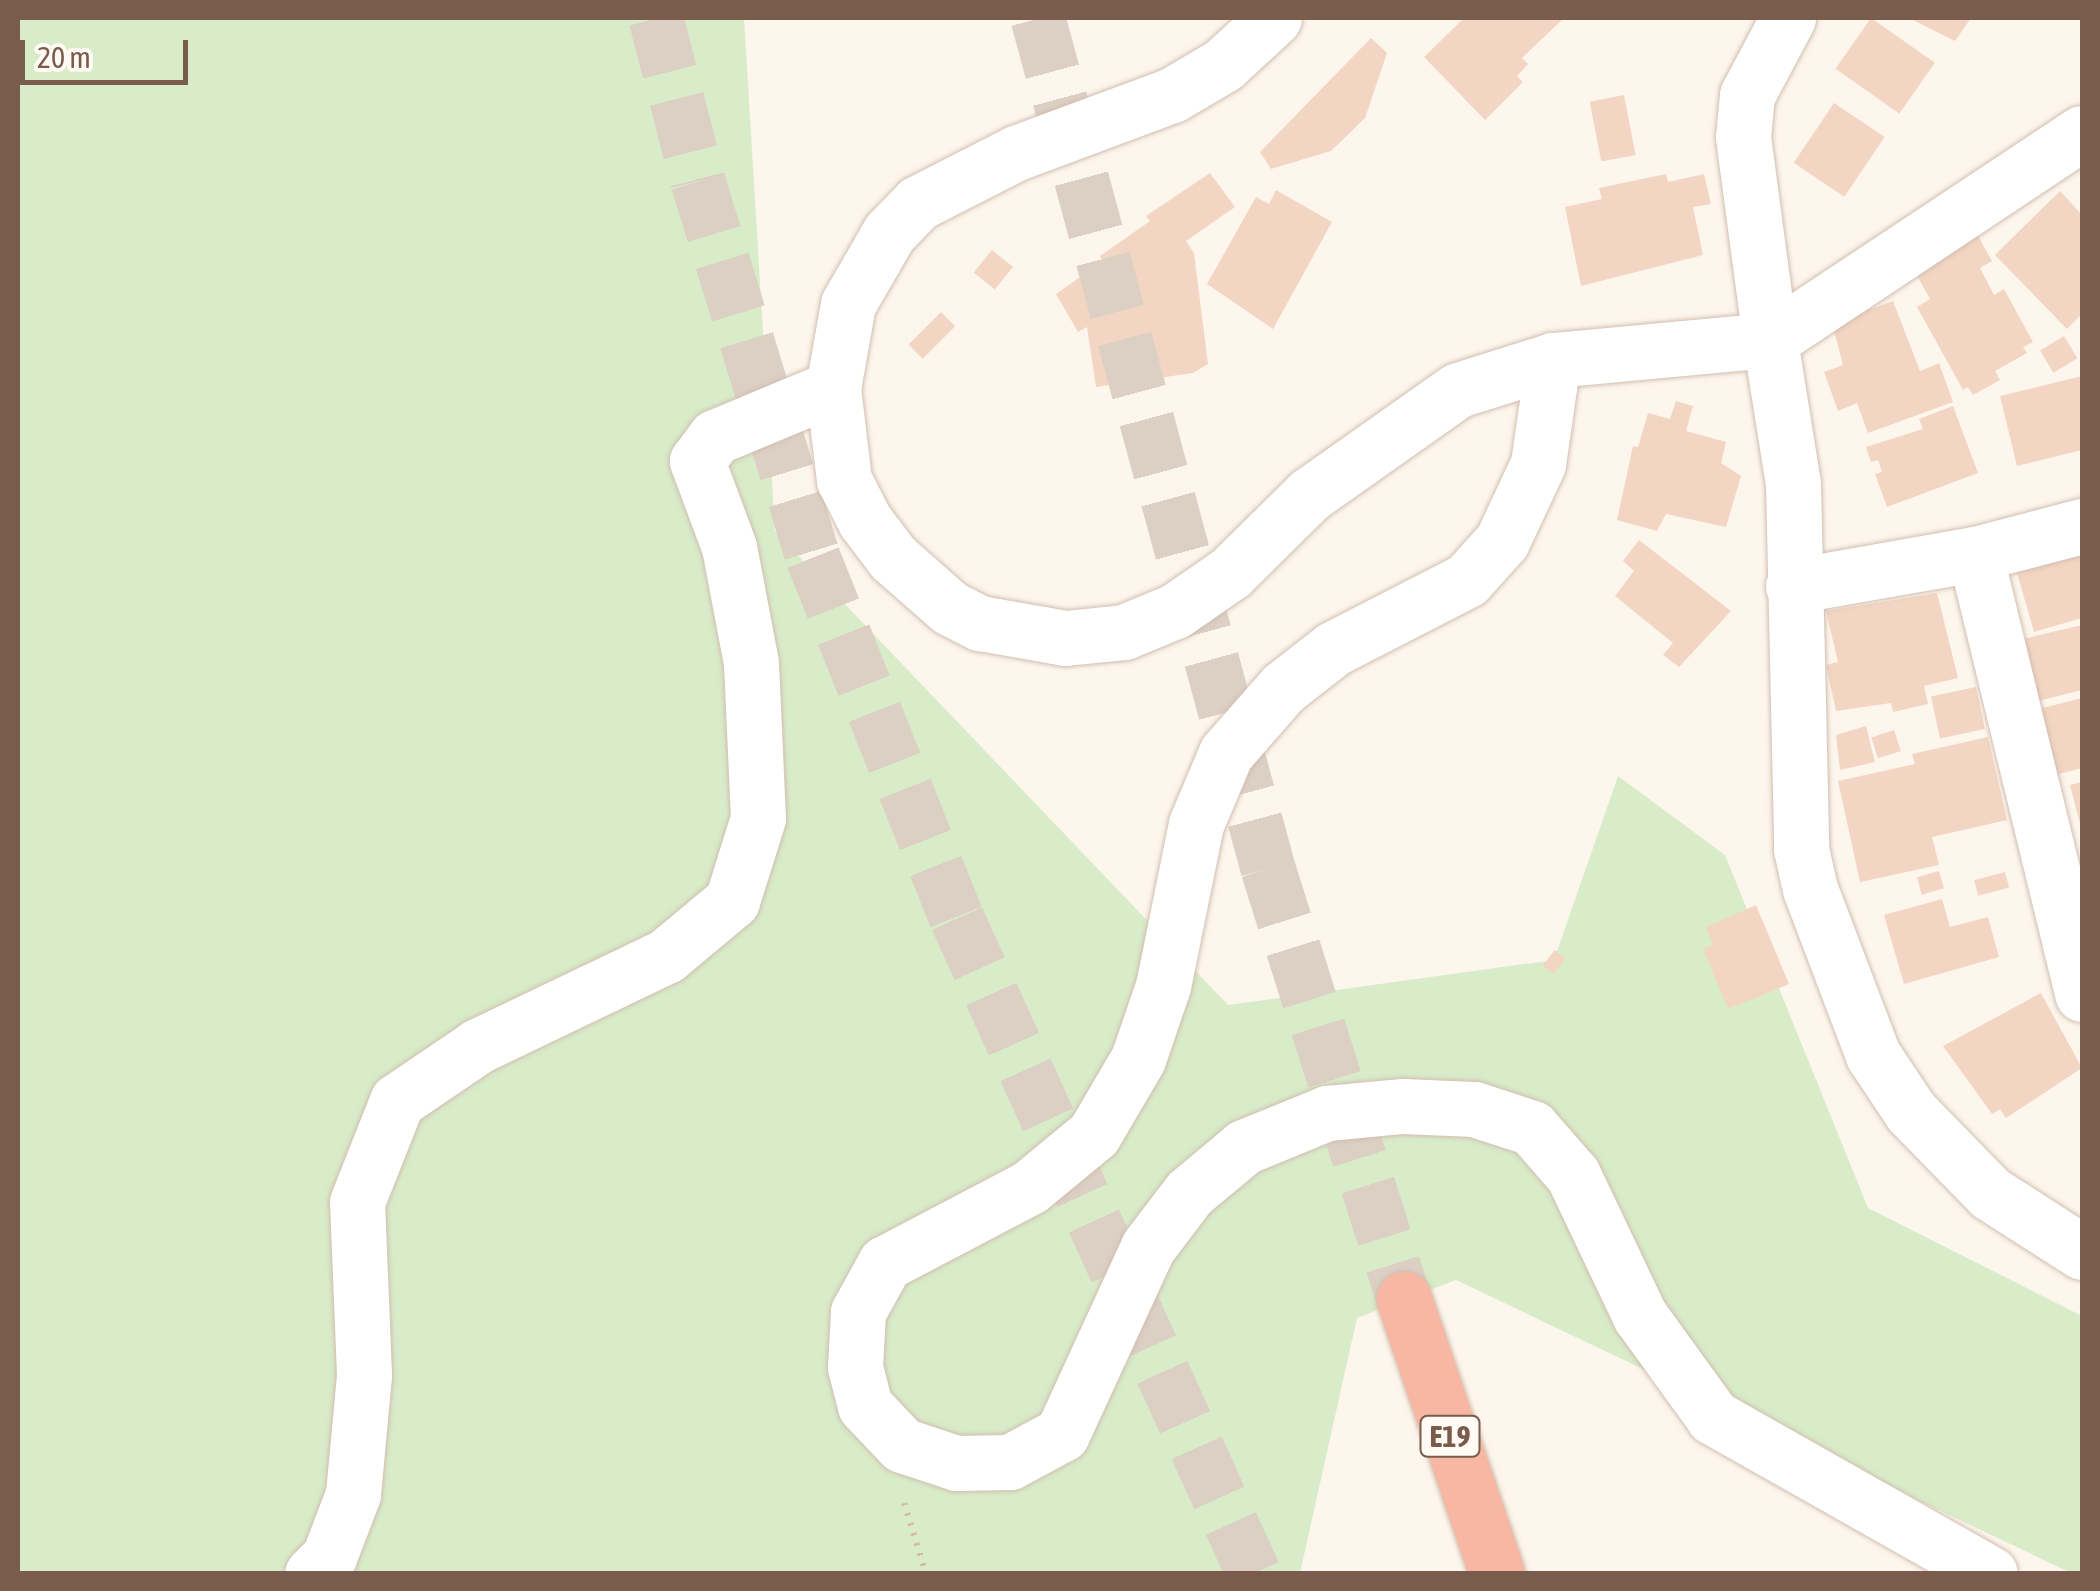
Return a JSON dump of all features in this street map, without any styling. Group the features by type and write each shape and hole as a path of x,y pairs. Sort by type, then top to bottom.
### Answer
{"highway":[{"name":"E19","path":"1404,1299 1497,1574"}],"street":[{"path":"1274,18 1223,65 1172,95 1016,153 918,202 889,232 854,292 833,388 844,480 893,558 950,608 980,623 1065,638 1124,632 1175,611 1230,573 1308,495 1375,444 1458,390 1553,360 1770,340 2082,133"},
{"path":"1788,18 1747,96 1743,137 1792,483 1801,849 1819,916 1874,1055 1910,1112 1961,1168 2020,1217 2082,1252"},
{"path":"1553,360 1538,464 1502,541 1468,580 1334,649 1284,688 1226,753 1196,824 1164,986 1138,1059 1094,1134 1030,1187 885,1263 858,1312 855,1367 865,1406 902,1445 956,1463 1010,1462 1062,1434 1148,1247 1189,1194 1244,1147 1327,1113 1403,1106 1474,1109 1532,1128 1572,1175 1640,1316 1713,1417 1990,1574"},
{"path":"312,1574 329,1557 353,1494 364,1375 357,1202 398,1101 478,1046 666,956 732,902 758,818 751,663 730,547 697,461 715,437 833,388"},
{"path":"1793,586 1975,554 2082,526"},
{"path":"1975,554 2068,872 2082,994"}],"green space":[{"path":"18,18 744,18 775,531 1228,1005 1554,960 1618,776 1725,855 1868,1208 2082,1316 2082,1573 2071,1573 1456,1280 1357,1318 1300,1573 18,1573"}],"building":[{"path":"1464,18 1564,18 1522,58 1528,64 1517,76 1523,82 1485,120 1424,57"},
{"path":"1871,18 1935,63 1899,114 1835,69"},
{"path":"1909,18 1971,18 1955,41"},
{"path":"1371,38 1387,53 1365,118 1331,151 1271,169 1260,152"},
{"path":"1624,95 1636,155 1601,162 1590,102"},
{"path":"1834,103 1885,137 1844,197 1794,163"},
{"path":"1210,173 1235,207 1186,241 1194,253 1208,364 1193,373 1096,387 1087,327 1078,332 1056,294 1103,261 1100,256 1150,221 1146,216"},
{"path":"1666,174 1668,182 1704,174 1711,204 1693,207 1703,255 1581,286 1565,207 1602,199 1599,188"},
{"path":"1276,190 1332,222 1273,329 1207,284 1256,197 1269,204"},
{"path":"2060,191 2082,215 2082,314 2067,329 1995,255"},
{"path":"1978,236 1992,261 1980,268 1994,295 2004,289 2033,342 2023,347 2027,353 1995,371 2000,380 1973,395 1968,387 1963,390 1917,307 1930,299 1915,272"},
{"path":"992,250 1013,267 995,290 974,273"},
{"path":"1893,301 1920,371 1939,363 1953,402 1868,433 1857,403 1838,411 1824,372 1843,365 1832,323"},
{"path":"941,312 955,326 923,359 908,345"},
{"path":"2064,336 2077,358 2053,373 2040,350"},
{"path":"2082,376 2082,450 2017,466 2000,396"},
{"path":"1676,401 1693,406 1686,431 1726,442 1721,463 1741,476 1726,527 1666,514 1657,531 1617,520 1633,446 1638,447 1648,413 1670,419"},
{"path":"1953,406 1978,473 1887,507 1875,474 1882,472 1878,460 1871,462 1866,447 1923,429 1919,419"},
{"path":"1639,540 1731,611 1679,667 1663,655 1673,643 1615,596 1634,571 1623,561"},
{"path":"2082,555 2082,618 2034,632 2017,573"},
{"path":"1937,593 1958,678 1924,686 1928,704 1893,712 1891,703 1836,711 1826,665 1838,662 1826,611"},
{"path":"2082,625 2082,690 2038,701 2023,639"},
{"path":"1976,687 1985,729 1940,739 1931,697"},
{"path":"2082,698 2082,768 2056,775 2039,709"},
{"path":"1866,726 1875,762 1840,770 1836,735"},
{"path":"1894,730 1901,751 1878,758 1871,737"},
{"path":"1988,737 2007,820 1932,837 1939,865 1860,882 1838,781 1915,764 1912,754"},
{"path":"2082,782 2082,828 2081,828 2070,785"},
{"path":"1939,871 1944,888 1922,895 1917,877"},
{"path":"2005,872 2009,887 1978,896 1974,880"},
{"path":"1942,899 1950,927 1988,917 1999,957 1904,984 1884,915"},
{"path":"1756,905 1789,984 1728,1009 1703,949 1713,945 1706,927"},
{"path":"1555,950 1566,959 1553,974 1542,966"},
{"path":"2041,993 2082,1068 2006,1118 2000,1109 1992,1114 1943,1046"}],"tunnel":[{"path":"656,18 698,181 813,557 957,918 1254,1574"},
{"path":"1038,18 1268,868 1404,1299"}]}
